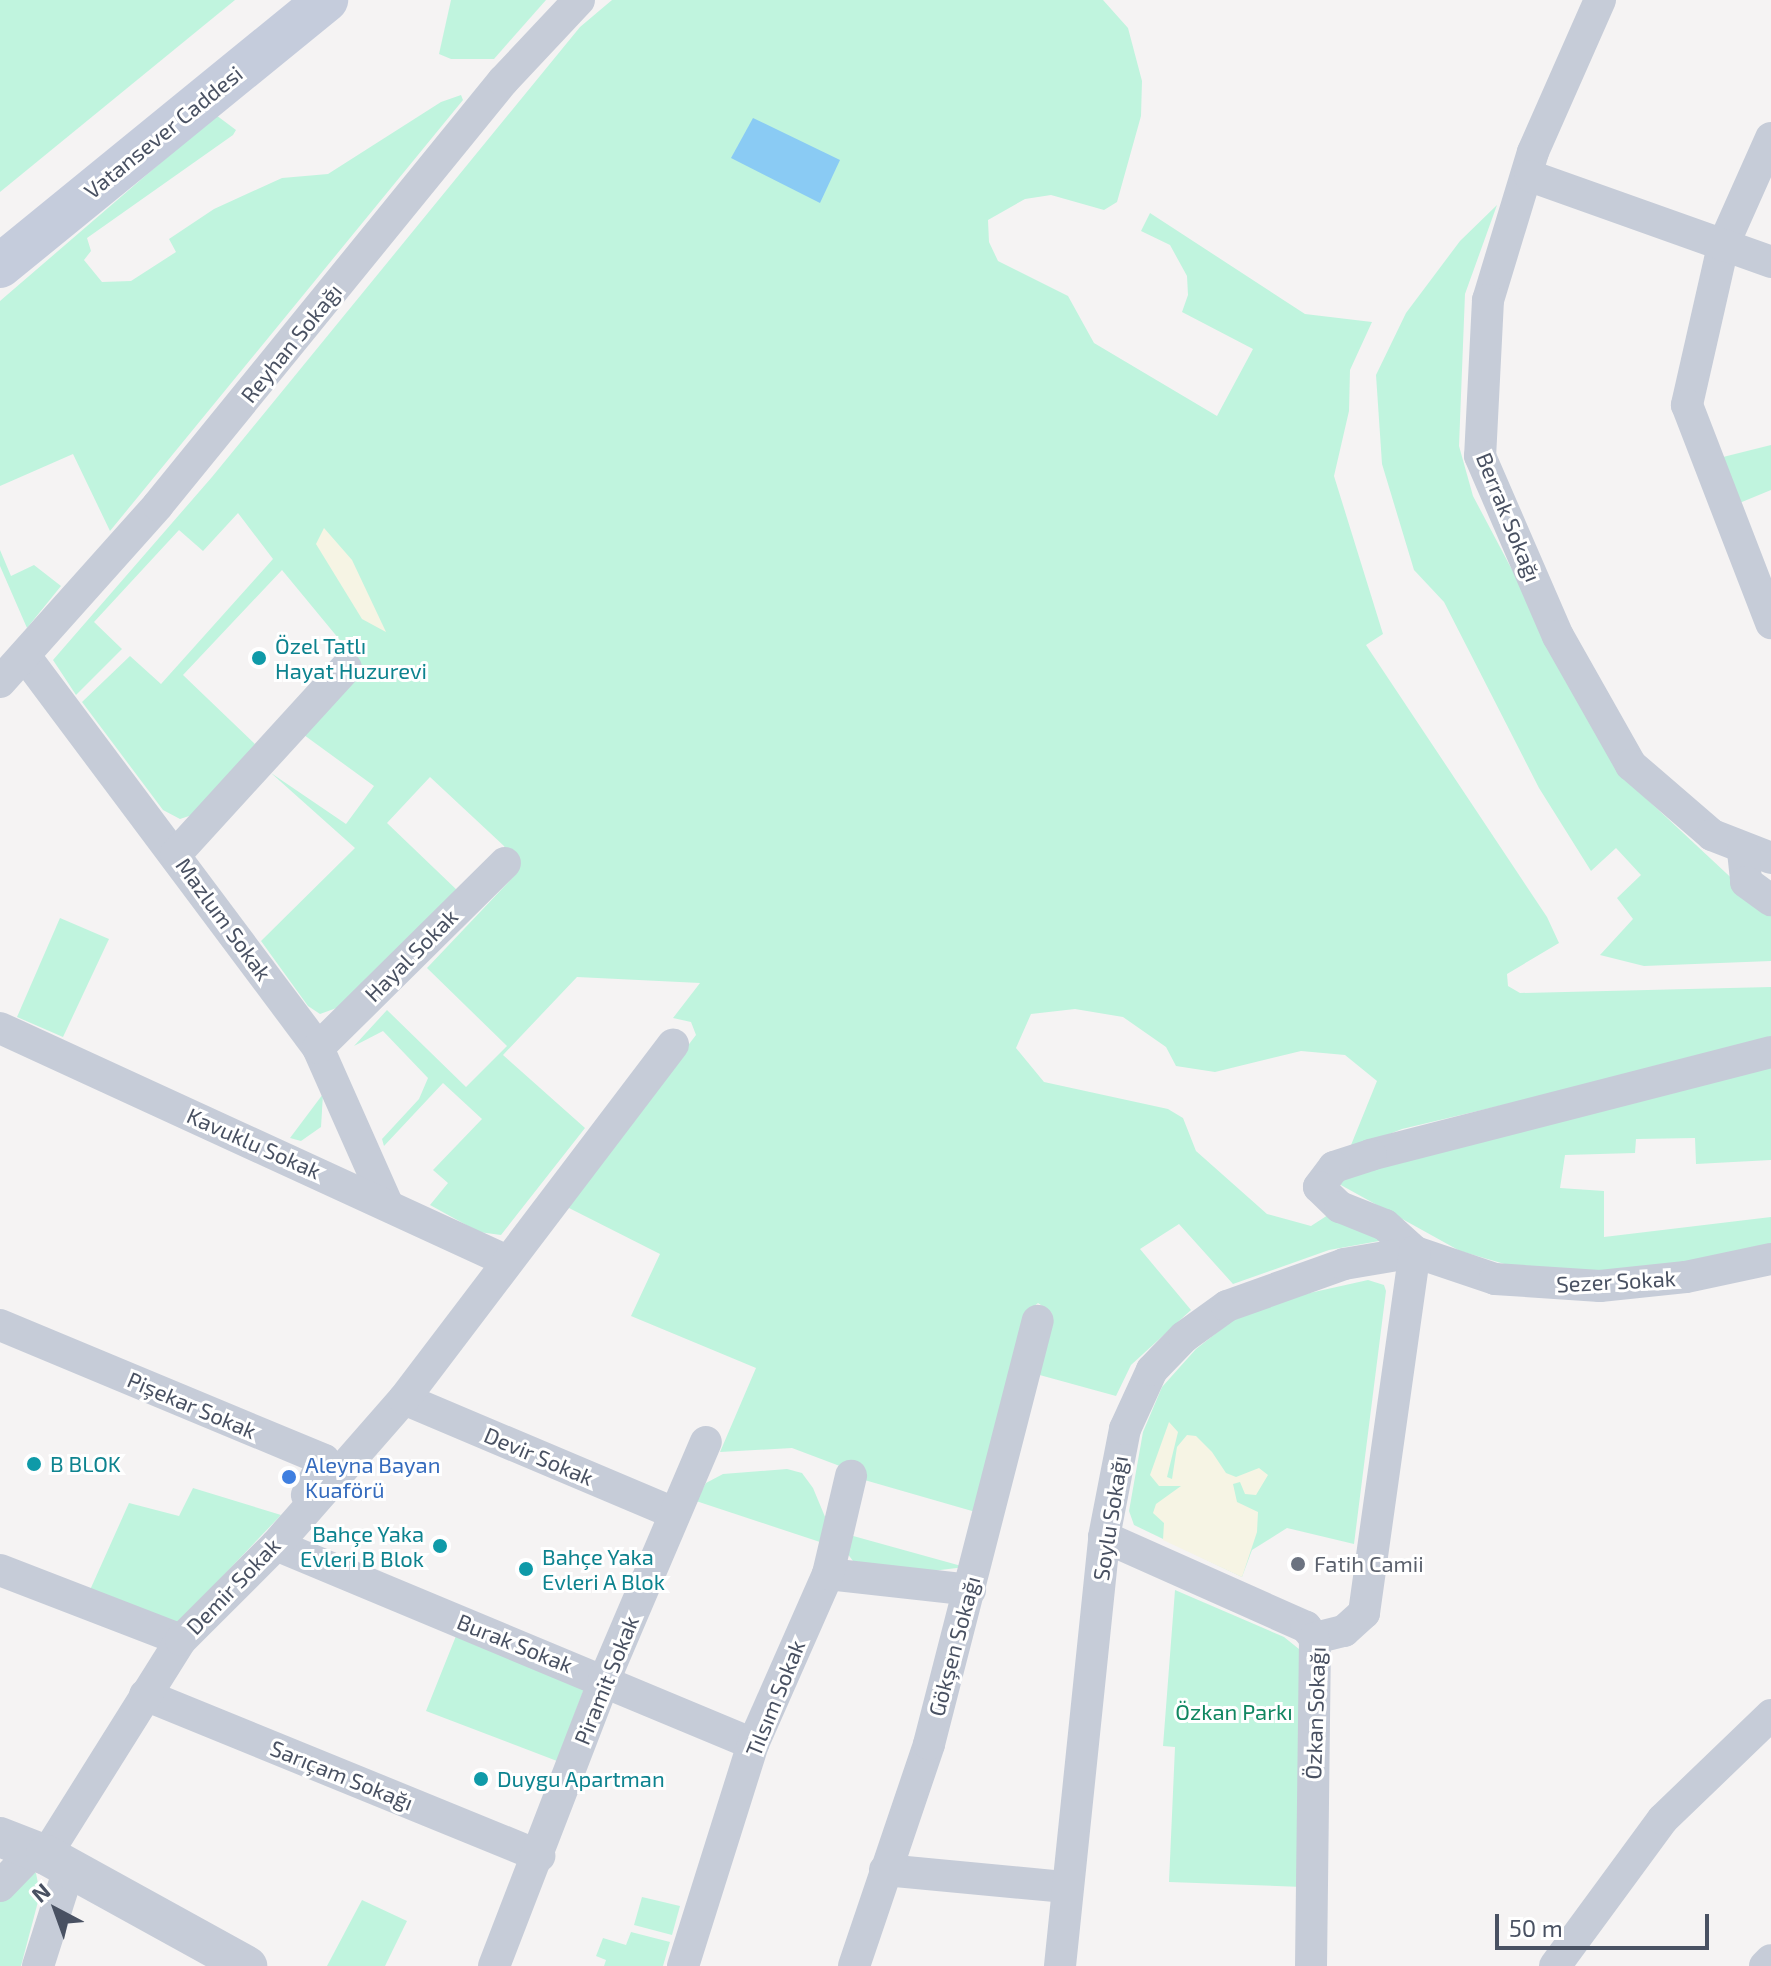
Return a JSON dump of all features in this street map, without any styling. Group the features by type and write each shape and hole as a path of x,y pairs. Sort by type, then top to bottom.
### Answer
{"main road":[{"name":"Vatansever Caddesi","path":"0,234 281,0"},
{"name":"Vatansever Caddesi","path":"0,266 326,0"}],"street":[{"name":"Reyhan Sokağı","path":"9,671 158,505 503,81 579,0"},
{"name":"Berrak Sokağı","path":"1600,0 1533,152 1530,176 1488,300 1480,456 1558,636 1631,765 1712,835 1757,855"},
{"path":"1771,138 1723,246 1687,405 1771,623"},
{"path":"1530,176 1771,262"},
{"path":"176,854 346,668"},
{"name":"Mazlum Sokak","path":"9,671 176,854 318,1048 387,1204"},
{"path":"1757,855 1746,882 1771,900"},
{"name":"Hayal Sokak","path":"318,1048 505,863"},
{"name":"Kavuklu Sokak","path":"0,1028 507,1261"},
{"name":"Demir Sokak","path":"38,1966 37,1853 181,1640 276,1545 404,1399 673,1044"},
{"path":"1415,1252 1385,1225 1340,1207 1319,1187 1334,1167 1771,1052"},
{"name":"Sezer Sokak","path":"1415,1252 1495,1279 1548,1286 1686,1277 1771,1259"},
{"name":"Soylu Sokağı","path":"1060,1966 1104,1537 1125,1429 1152,1370 1184,1337 1227,1306 1283,1283 1344,1264 1415,1252"},
{"name":"Özkan Sokağı","path":"1311,1966 1315,1638 1344,1631 1364,1613 1415,1252"},
{"name":"Gökşen Sokağı","path":"854,1966 929,1744 1038,1321"},
{"name":"Pişekar Sokak","path":"0,1325 324,1460 296,1519"},
{"name":"Devir Sokak","path":"404,1399 674,1513"},
{"name":"Piramit Sokak","path":"494,1966 539,1856 603,1683 706,1442"},
{"name":"Tılsım Sokak","path":"683,1966 753,1744 828,1574 851,1476"},
{"path":"1104,1537 1306,1627 1315,1638"},
{"name":"Burak Sokak","path":"276,1545 577,1667 603,1683 753,1744"},
{"path":"0,1570 181,1640"},
{"path":"828,1574 970,1590"},
{"name":"Sarıçam Sokağı","path":"145,1695 539,1856"},
{"path":"1555,1966 1663,1819 1771,1715"},
{"path":"0,1886 37,1853 247,1966"},
{"path":"885,1870 1066,1887"},
{"path":"1765,1966 1771,1960"}],"green space":[{"path":"0,0 235,0 0,192"},
{"path":"451,0 546,0 494,59 451,59 439,54"},
{"path":"612,0 1103,0 1128,28 1142,81 1141,116 1117,202 1104,210 1051,195 1025,199 988,220 989,242 998,261 1068,296 1094,343 1217,416 1253,349 1182,312 1188,295 1187,276 1170,245 1141,231 1150,213 1305,314 1372,322 1350,370 1349,411 1334,476 1383,634 1366,645 1547,917 1559,943 1507,974 1508,986 1520,993 1771,987 1771,1041 1402,1129 1349,1150 1377,1081 1345,1055 1301,1051 1215,1072 1176,1066 1166,1047 1123,1017 1075,1009 1031,1014 1016,1048 1044,1082 1168,1109 1183,1118 1196,1151 1267,1214 1311,1226 1328,1215 1376,1232 1379,1241 1329,1250 1233,1284 1179,1224 1140,1249 1191,1310 1131,1365 1116,1396 1036,1374 1052,1313 1038,1303 1031,1309 979,1513 861,1479 861,1474 792,1448 720,1452 756,1368 631,1316 660,1254 565,1206 696,1035 691,1022 673,1018 700,983 577,977 503,1055 585,1128 501,1235 479,1232 430,1205 448,1183 433,1170 482,1119 443,1083 384,1146 382,1139 419,1099 428,1078 383,1031 354,1046 387,1010 466,1087 507,1046 427,968 517,873 504,846 430,777 387,823 459,892 342,1006 320,1014 308,1006 261,941 355,848 271,773 346,824 374,786 304,735 361,672 353,656 282,570 183,675 256,745 192,815 180,819 163,810 82,702 130,656 161,684 273,559 238,513 203,551 179,530 94,622 122,649 76,695 53,660 212,477 580,27"},
{"path":"461,95 463,100 110,531 73,454 0,486 0,301 216,115 236,130 233,135 87,238 91,251 84,260 102,282 131,281 176,252 169,239 214,209 282,178 328,174 441,102"},
{"path":"1497,205 1465,294 1459,446 1473,496 1620,774 1771,915 1771,961 1644,966 1600,955 1633,919 1617,898 1641,875 1616,848 1591,871 1539,788 1444,602 1414,570 1382,464 1376,375 1406,313 1460,241"},
{"path":"1771,445 1771,490 1737,504 1719,458"},
{"path":"0,550 11,576 34,565 61,586 27,628 0,566"},
{"path":"60,918 109,939 63,1037 17,1017"},
{"path":"1771,1065 1771,1160 1696,1164 1695,1138 1636,1139 1635,1153 1565,1155 1560,1188 1604,1191 1604,1237 1771,1217 1771,1252 1594,1274 1529,1271 1460,1251 1339,1184 1349,1176"},
{"path":"323,1094 321,1127 301,1141 290,1138"},
{"path":"1368,1280 1384,1285 1386,1291 1354,1544 1287,1528 1252,1550 1242,1577 1134,1525 1129,1511 1143,1432 1162,1387 1196,1349 1233,1320 1305,1294"},
{"path":"787,1469 802,1473 813,1488 828,1524 826,1544 696,1501 706,1483 723,1474"},
{"path":"193,1488 281,1515 177,1624 90,1590 129,1503 179,1516"},
{"path":"846,1534 965,1567 924,1572 853,1561 844,1549"},
{"name":"Özkan Parkı","path":"1175,1590 1284,1637 1299,1649 1303,1887 1169,1882 1175,1747 1163,1746"},
{"path":"458,1631 584,1689 557,1761 426,1711"},
{"path":"30,1872 36,1873 40,1894 21,1966 0,1966 0,1899"},
{"path":"642,1897 680,1906 672,1935 634,1925"},
{"path":"362,1900 407,1921 385,1966 327,1966"},
{"path":"631,1932 670,1942 663,1966 604,1966 606,1960 596,1956 603,1938 626,1945"}],"sand":[{"path":"324,528 352,560 386,632 362,619 316,544"},
{"path":"1169,1422 1178,1432 1167,1477 1172,1479 1177,1447 1187,1435 1196,1436 1226,1473 1236,1477 1259,1468 1268,1475 1256,1495 1245,1494 1240,1482 1233,1484 1237,1502 1258,1512 1257,1532 1242,1577 1163,1540 1164,1523 1153,1513 1156,1504 1181,1486 1159,1486 1150,1475"}],"water":[{"path":"753,118 840,160 820,203 731,158"}],"place":[{"name":"Özel Tatlı Hayat Huzurevi","path":"259,658"},
{"name":"B BLOK","path":"34,1464"},
{"name":"Aleyna Bayan Kuaförü","path":"289,1477"},
{"name":"Bahçe Yaka Evleri B Blok","path":"440,1546"},
{"name":"Fatih Camii","path":"1298,1564"},
{"name":"Bahçe Yaka Evleri A Blok","path":"526,1569"},
{"name":"Duygu Apartman","path":"481,1779"}]}
